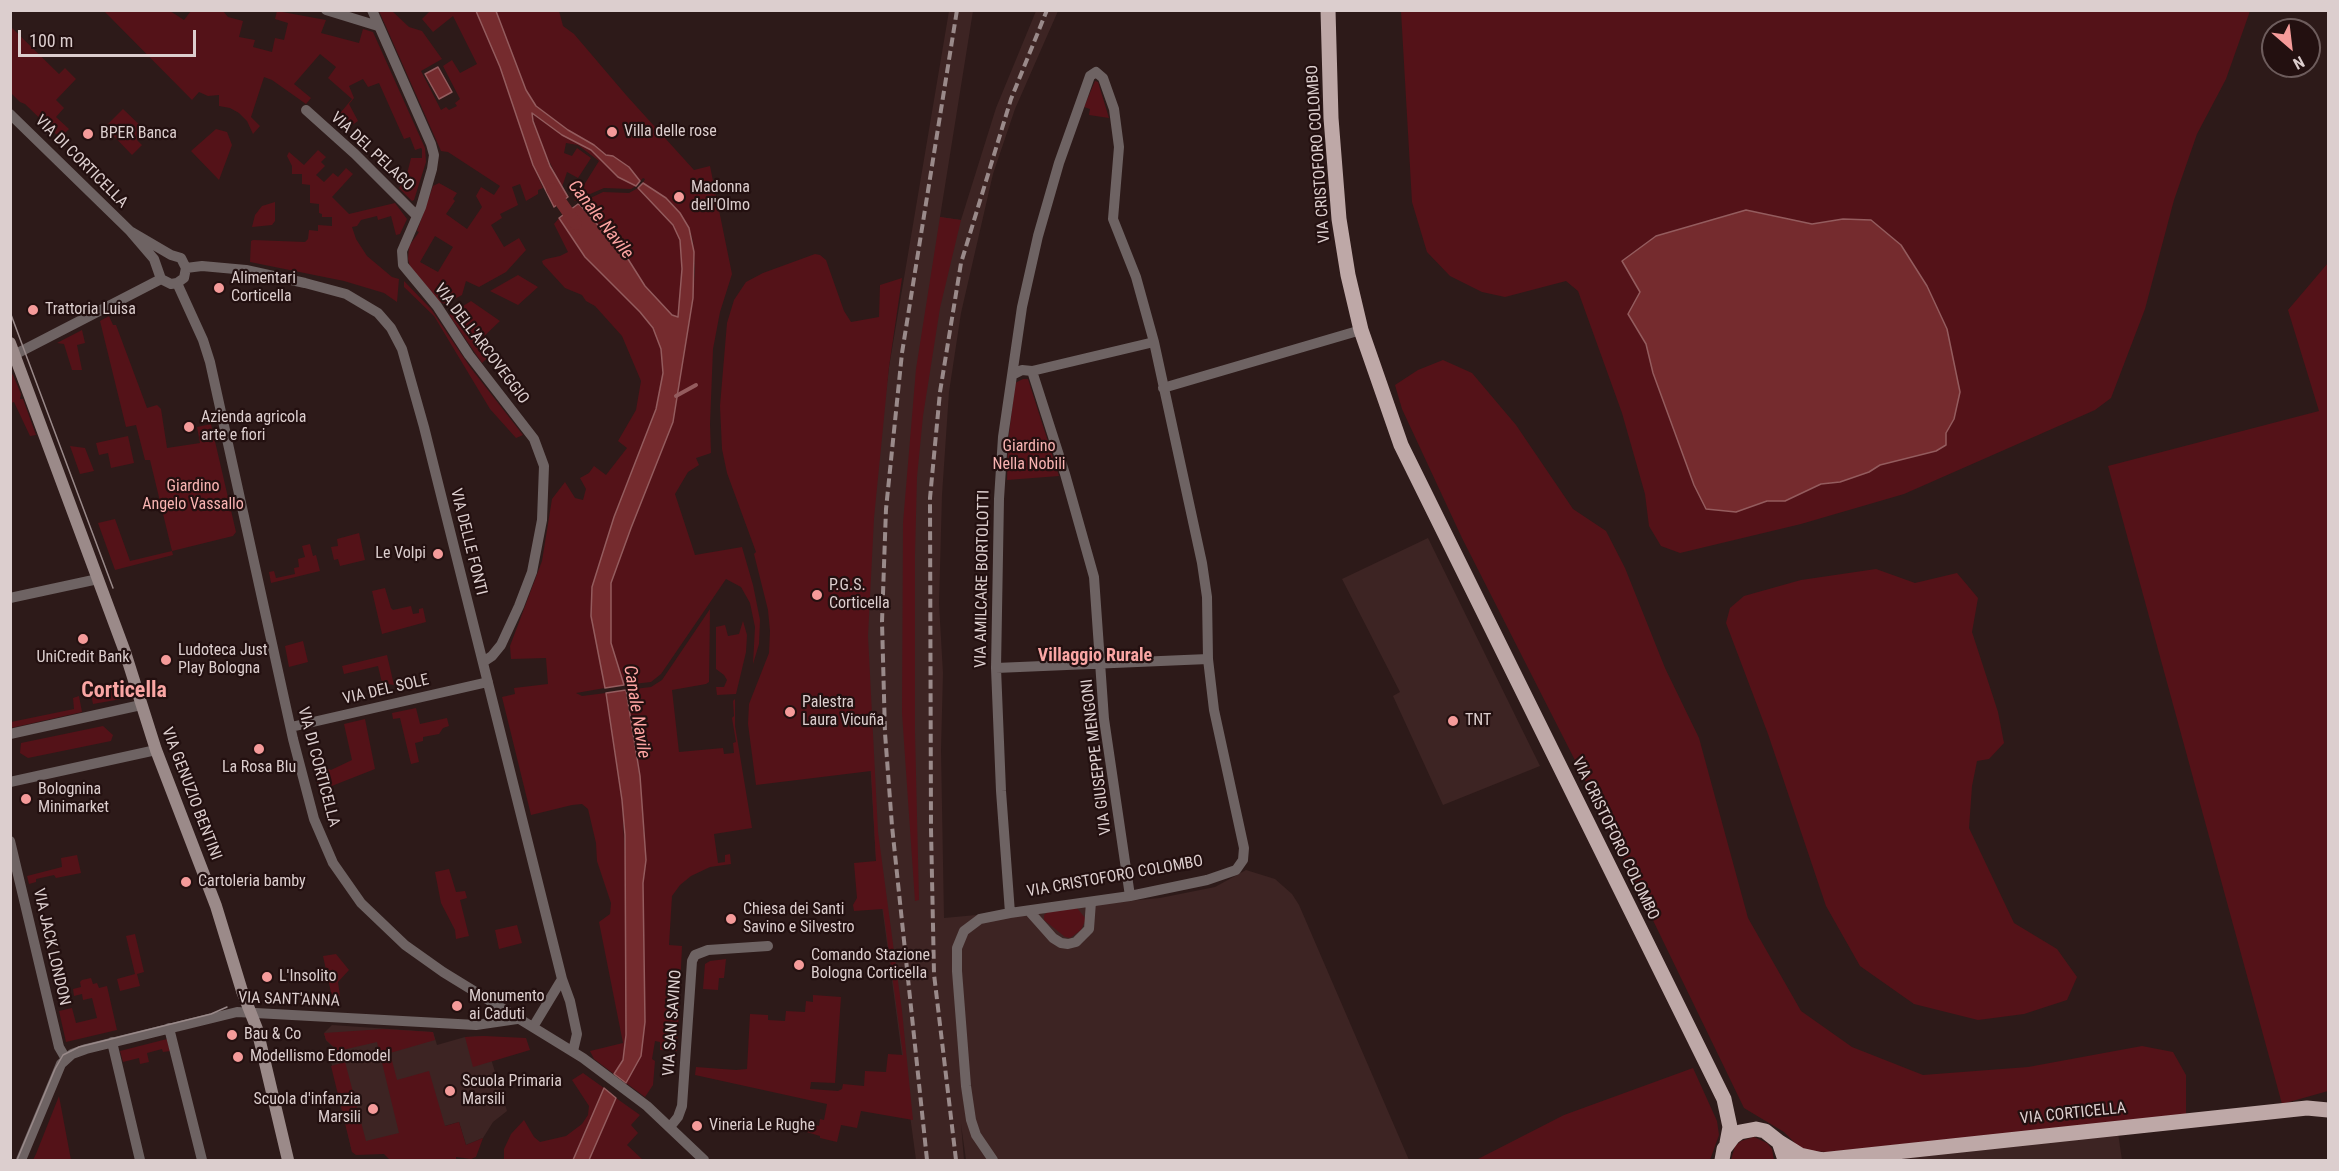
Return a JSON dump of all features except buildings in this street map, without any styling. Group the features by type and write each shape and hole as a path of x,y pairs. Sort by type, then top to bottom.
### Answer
{"main road":[{"name":"VIA CRISTOFORO COLOMBO","path":"1328,10 1331,118 1339,219 1348,275 1361,330 1401,445 1724,1100 1730,1127 1722,1161"},
{"name":"VIA CRISTOFORO COLOMBO","path":"1724,1100 1743,1120 1756,1129 1773,1136 1800,1155 1822,1160"},
{"path":"2307,1108 2328,1102"},
{"name":"VIA CORTICELLA","path":"1822,1160 2307,1108 2328,1110"},
{"path":"1727,1143 1740,1132 1756,1129"},
{"path":"1779,1142 1785,1161"}],"street":[{"path":"326,10 354,13 378,26"},
{"name":"VIA DELL'ARCOVEGGIO","path":"372,10 433,149 432,169 417,216 402,250 403,265 437,306 470,356 534,439 544,466 542,520 532,572 501,645 492,656 483,662"},
{"name":"VIA CRISTOFORO COLOMBO","path":"993,1161 984,1150 971,1120 958,997 957,948 959,939 970,925 980,920 1010,913 1130,896 1227,874 1236,870 1243,860 1244,848 1214,710 1208,659 1204,579 1154,342 1136,277 1113,219 1119,147 1114,109 1100,74 1095,72 1090,76"},
{"name":"VIA AMILCARE BORTOLOTTI","path":"1010,913 1001,791 996,668 999,499 1003,437 1022,308 1038,236 1059,163 1090,76"},
{"name":"VIA DEL PELAGO","path":"306,110 356,154 417,216"},
{"name":"VIA DI CORTICELLA","path":"10,114 130,231 151,255 158,267 161,279"},
{"name":"VIA DI CORTICELLA","path":"130,231 171,255 181,258 186,268"},
{"path":"158,267 163,258 171,255"},
{"name":"VIA DELLE FONTI","path":"186,268 202,266 246,270 332,290 370,307 391,328 402,349 408,364 562,979 570,1001 577,1035 573,1051"},
{"path":"13,356 161,279 168,284 177,283 184,278 186,268"},
{"name":"VIA DI CORTICELLA","path":"177,283 203,340 210,362 291,727 318,832 329,857 349,888 374,918 412,951 573,1051 646,1106 704,1161"},
{"path":"1163,388 1361,330"},
{"path":"1012,375 1022,370 1032,370 1154,342"},
{"name":"VIA GENUZIO BENTINI","path":"10,343 125,652 156,750 216,906 257,1029 288,1161"},
{"name":"VIA GIUSEPPE MENGONI","path":"1032,370 1094,577 1104,719 1130,896"},
{"path":"10,598 98,579"},
{"path":"996,668 1208,659"},
{"name":"VIA DEL SOLE","path":"291,727 488,682"},
{"path":"10,734 141,705"},
{"path":"10,782 156,750"},
{"name":"VIA JACK LONDON","path":"10,841 59,1047 66,1059"},
{"path":"1029,911 1053,938 1068,944 1083,937 1089,929 1091,902"},
{"name":"VIA SAN SAVINO","path":"670,1127 678,1117 682,1106 692,961 695,955 708,950 768,946"},
{"path":"533,1026 562,979"},
{"name":"VIA SANT'ANNA","path":"66,1059 86,1048 232,1012 250,1011 476,1025 510,1018 520,1019"},
{"path":"170,1028 202,1161"},
{"path":"112,1042 140,1161"},
{"path":"21,1161 58,1070 66,1059"}],"shaded area":[{"path":"476,11 496,11 526,90 536,106 606,155 613,156 629,167 640,181 636,186 618,177 591,150 562,135 532,113 550,166 568,197 554,207 533,165 500,67"},
{"path":"949,11 973,11 940,217 961,220 996,108 1036,11 1058,11 1015,109 993,174 961,313 949,392 942,495 939,604 943,673 941,750 944,918 1160,898 1215,887 1246,870 1275,879 1292,894 1299,905 1409,1160 966,1160 961,1124 964,1160 916,1160 876,861 864,659 871,512 889,367"},
{"path":"438,67 452,92 439,99 425,74"},
{"path":"643,183 666,198 680,213 689,228 694,252 693,298 673,422 611,583 611,643 624,685 605,688 591,616 592,587 614,517 656,409 663,373 661,349 653,328 585,257 559,218 578,204 581,206 628,259 645,286 672,315 678,317 682,269 680,240 673,225 638,188"},
{"path":"1746,210 1812,224 1843,219 1871,220 1901,245 1927,286 1947,329 1960,392 1954,419 1946,433 1946,445 1936,451 1880,465 1869,472 1840,482 1821,484 1785,501 1767,501 1736,512 1706,509 1694,485 1653,373 1646,344 1628,314 1640,292 1622,261 1656,236"},
{"path":"1428,538 1540,766 1443,805 1393,696 1400,692 1342,579"},
{"path":"626,690 640,776 646,860 643,883 645,1022 641,1056 626,1083 614,1074 623,1060 626,1035 625,835 606,693"},
{"path":"332,1025 433,1032 437,1045 465,1037 484,1036 507,1111 493,1122 483,1138 466,1145 459,1122 352,1152 329,1053 334,1048 326,1040 324,1033"},
{"path":"604,1088 616,1098 589,1160 573,1160"},
{"path":"2118,1133 2122,1160 1870,1160"}],"green space":[{"path":"104,11 170,11 184,20 191,11 223,11 228,17 243,21 239,37 255,40 253,47 272,52 275,38 284,40 288,23 275,19 277,11 326,20 321,33 359,43 363,29 373,32 425,148 426,162 414,200 412,201 399,188 406,178 411,158 422,158 422,149 415,150 410,137 404,139 379,83 368,87 363,79 349,86 354,98 349,104 358,121 348,128 336,118 352,99 328,78 336,67 320,54 294,84 311,98 306,104 272,80 264,77 251,117 260,126 253,134 247,121 239,113 219,106 219,95 208,96 199,92 192,100"},
{"path":"379,11 392,11 409,27 422,31 442,59 421,71 441,110 446,107 449,110 457,106 455,103 460,99 443,66 452,60 460,73 477,64 453,16 433,32 422,19 430,11 476,11 500,67 543,188 526,201 520,184 512,187 518,205 500,214 502,218 491,225 504,247 519,238 526,250 506,272 479,287 466,281 462,295 445,304 440,302 410,267 408,259 409,246 419,232 417,231 433,186 439,183 457,193 453,199 455,201 446,214 467,229 482,207 476,196 481,187 494,195 500,186 448,152 441,151","holes":["435,236 453,247 438,272 420,262"]},
{"path":"496,11 559,11 563,26 574,34 694,170 710,166 732,274 720,312 713,349 711,453 696,458 699,465 688,472 675,494 695,555 742,547 760,620 759,644 753,664 755,627 750,603 741,587 726,579 661,674 651,682 624,685 611,643 611,583 682,367 693,298 695,270 693,241 689,228 680,213 666,198 643,183 645,179 640,181 594,145 568,130 536,106 526,90"},
{"path":"1401,11 2250,11 2226,79 2197,134 2174,200 2145,309 2111,398 2095,410 1904,494 1801,524 1680,553 1661,546 1649,526 1645,494 1622,413 1578,291 1566,281 1505,297 1482,292 1450,276 1427,252 1412,202","holes":["1746,210 1812,224 1843,219 1871,220 1901,245 1927,286 1947,329 1954,419 1936,451 1880,465 1869,472 1840,482 1821,484 1785,501 1767,501 1736,512 1666,406 1653,373 1646,344 1628,314 1640,292 1712,220"]},
{"path":"10,26 59,74 65,68 76,79 56,100 64,108 56,117 69,129 60,138 11,93"},
{"path":"1095,81 1098,82 1109,118 1089,115 1090,109 1084,107"},
{"path":"123,109 146,131 137,140 142,145 132,155 105,127"},
{"path":"531,113 562,135 591,150 636,186 631,189 604,188 574,201 599,161 578,145 566,143 564,153 572,156 577,148 591,158 578,178 567,172 562,187 544,151"},
{"path":"216,129 227,132 232,145 219,180 191,151"},
{"path":"318,150 326,157 321,162 325,166 316,175 324,182 333,173 338,177 346,168 353,174 332,197 349,214 395,203 407,219 400,234 396,235 391,216 378,220 377,216 361,220 357,226 352,227 356,239 367,256 392,277 399,279 397,302 384,293 344,281 250,262 251,241 253,240 305,242 308,239 309,230 318,231 318,225 332,226 332,217 322,217 319,213 319,204 310,203 310,185 302,184 302,174 292,174 292,166 287,156 289,152 304,165"},
{"path":"638,188 673,225 680,240 682,269 678,317 672,315 645,286 628,259 578,204 603,192 629,193"},
{"path":"275,202 275,221 272,225 252,227 255,215 262,206"},
{"path":"940,217 961,220 940,308 923,416 917,477 915,733 919,900 915,901 902,713 903,523 916,369"},
{"path":"559,218 585,256 653,328 661,349 663,373 656,409 614,517 592,587 591,616 605,688 576,693 582,696 606,693 622,800 627,896 626,1035 623,1060 614,1074 594,1059 590,1051 623,1043 599,922 610,914 611,903 597,861 596,843 588,809 582,804 572,805 531,815 502,697 515,694 514,688 548,684 546,658 511,659 510,646 542,561 552,499 565,482 575,498 583,500 586,489 580,478 589,473 594,466 606,475 627,448 618,441 636,410 641,381 622,336 595,306 586,301 582,295 565,288 543,264 542,261 546,259 568,252 554,224"},
{"path":"815,254 826,260 844,311 851,322 879,317 880,285 902,278 889,367 874,518 868,636 878,832 902,1011 913,1120 861,1111 857,1128 841,1125 837,1142 800,1130 803,1120 819,1126 820,1119 824,1120 827,1104 695,1075 696,1067 747,1069 750,1014 768,1015 768,1020 785,1021 786,1011 805,1012 806,1001 813,1002 813,995 841,997 835,1083 811,1082 810,1089 838,1091 842,1089 843,1084 864,1086 865,1071 886,1072 888,1054 903,1055 883,909 854,911 853,905 857,898 854,863 876,861 871,771 756,785 748,724 749,704 769,653 770,631 768,610 754,554 756,552 727,473 722,449 720,406 727,323 734,300 746,282 763,273"},
{"path":"2328,263 2328,1091 2282,1104 2108,466 2319,411 2288,310"},
{"path":"518,275 538,287 518,305 490,291"},
{"path":"404,281 431,309 470,367 523,435 516,438 490,409 434,316 404,287"},
{"path":"471,301 500,321 479,341 491,354 482,363 449,315"},
{"name":"Giardino Angelo Vassallo","path":"109,316 113,325 116,325 147,408 157,405 161,409 167,448 200,443 197,427 211,424 236,532 233,536 172,551 150,460 145,460 136,425 126,427 100,321"},
{"path":"82,330 85,343 77,345 82,370 72,370 64,344 57,343"},
{"path":"1443,360 1472,373 1516,425 1573,509 1606,531 1625,568 1665,668 1699,738 1748,918 1801,1011 1852,1047 1923,1075 2028,1067 2142,1046 2173,1052 2186,1075 2186,1115 1828,1152 1809,1151 1799,1147 1784,1132 1744,1108 1585,780 1462,538 1402,409 1395,385 1418,370"},
{"path":"10,372 36,435 30,436 14,402 11,403"},
{"name":"Giardino Nella Nobili","path":"1028,379 1059,476 1007,480 1008,443 1015,383"},
{"path":"128,436 134,463 111,468 108,453 99,455 96,443"},
{"path":"70,446 85,448 94,471 80,474"},
{"path":"115,519 130,561 172,551 173,555 115,570 98,523"},
{"path":"359,533 365,560 340,566 338,559 334,560 331,547 338,546 337,539"},
{"path":"310,544 313,556 316,555 320,571 271,583 269,572 274,571 276,578 295,574 294,568 299,567 298,559 305,557 302,546"},
{"path":"1876,569 1915,583 1957,573 1978,598 1972,632 1998,712 2004,743 1989,759 1977,761 1972,786 1969,828 2014,923 2057,949 2077,977 2067,1000 2024,1014 1978,1020 1914,1004 1860,966 1826,906 1768,734 1726,623 1730,608 1744,596 1801,580"},
{"path":"385,588 393,610 411,606 413,614 419,613 419,609 423,608 426,622 382,634 372,591"},
{"path":"710,609 709,682 672,690 679,752 723,748 724,754 734,753 733,743 736,742 732,718 735,699 735,726 752,828 714,834 718,863 725,862 725,855 730,854 731,864 710,867 691,876 672,896 669,945 682,946 677,1051 660,1050 660,1042 655,1041 652,1059 655,1061 653,1085 645,1097 626,1083 641,1056 645,1022 643,883 645,836 626,690 651,687 662,680"},
{"path":"743,621 747,635 746,652 736,694 717,695 716,687 724,687 727,680 716,669 716,627 725,625 728,636 739,634"},
{"path":"303,641 308,662 289,667 285,646"},
{"path":"387,655 394,685 382,683 378,666 344,674 342,666"},
{"path":"124,681 129,696 127,698 93,704 90,689 92,687"},
{"path":"79,696 82,712 11,728 11,722 74,709 73,698"},
{"path":"416,708 420,724 447,718 449,726 443,728 439,734 423,737 423,741 415,743 419,762 411,764 400,718 393,719 392,713"},
{"path":"365,719 375,769 319,791 312,762 319,761 321,766 331,770 352,760 344,724"},
{"path":"103,726 113,735 111,741 28,758 20,753 21,743"},
{"path":"77,855 81,873 56,878 54,875 36,879 36,882 29,884 27,876 62,867 61,858"},
{"path":"449,869 456,892 465,891 467,898 460,900 469,936 456,939 455,930 441,903 435,872"},
{"path":"1077,908 1086,919 1081,930 1070,938 1065,937 1044,920 1044,915 1049,911"},
{"path":"517,925 522,943 499,949 495,930"},
{"path":"135,934 144,972 137,974 140,986 120,991 117,979 135,974 126,936"},
{"path":"336,954 349,970 338,982 340,996 332,997 323,956"},
{"path":"726,959 724,978 719,978 718,990 703,989 705,964"},
{"path":"91,978 93,984 97,983 99,988 107,986 117,1030 66,1042 59,1011 72,1008 76,1023 97,1018 92,998 83,1000 82,994 74,996 73,989 81,987 82,980"},
{"path":"383,1029 433,1032 435,1040 390,1053 397,1080 429,1071 445,1126 459,1122 466,1145 483,1138 476,1157 471,1159 456,1157 456,1160 390,1160 384,1154 356,1155 352,1152 331,1066 345,1062 366,1141 399,1133 377,1042 338,1051 326,1040 324,1033"},
{"path":"465,1037 526,1038 530,1050 473,1067"},
{"path":"167,1039 170,1051 163,1052 162,1049 147,1053 149,1062 140,1064 139,1058 123,1062 120,1051"},
{"path":"1693,1068 1717,1121 1719,1135 1710,1160 1476,1160 1564,1115"},
{"path":"583,1073 604,1088 573,1160 504,1160 504,1149 511,1134 524,1120 534,1137 540,1142 566,1136 582,1124 588,1115 589,1106 572,1080"},
{"path":"59,1096 71,1160 33,1160 36,1154"},
{"path":"616,1098 640,1115 631,1125 638,1133 627,1145 643,1160 589,1160"},
{"path":"1754,1137 1767,1143 1772,1149 1774,1160 1731,1160 1735,1146 1741,1141"}],"waterway":[{"name":"Canale Navile","path":"552,189 576,224"},
{"path":"676,396 696,385"}],"tram line":[{"path":"10,312 113,588"},
{"path":"17,1160 63,1055 79,1047 211,1014 227,1007"}],"railway":[{"path":"927,1160 892,826 885,733 882,622 886,509 902,353 957,10"},
{"path":"956,1160 934,974 930,498 940,392 961,263 1011,99 1047,10"}],"place":[{"name":"Villa delle rose","path":"612,132"},
{"name":"BPER Banca","path":"88,134"},
{"name":"Madonna dell'Olmo","path":"679,197"},
{"name":"Alimentari Corticella","path":"219,288"},
{"name":"Trattoria Luisa","path":"33,310"},
{"name":"Azienda agricola arte e fiori","path":"189,427"},
{"name":"Le Volpi","path":"438,554"},
{"name":"P.G.S. Corticella","path":"817,595"},
{"name":"UniCredit Bank","path":"83,639"},
{"name":"Ludoteca Just Play Bologna","path":"166,660"},
{"name":"Palestra Laura Vicuña","path":"790,712"},
{"name":"TNT","path":"1453,721"},
{"name":"La Rosa Blu","path":"259,749"},
{"name":"Bolognina Minimarket","path":"26,799"},
{"name":"Cartoleria bamby","path":"186,882"},
{"name":"Chiesa dei Santi Savino e Silvestro","path":"731,919"},
{"name":"Comando Stazione Bologna Corticella","path":"799,965"},
{"name":"L'Insolito","path":"267,977"},
{"name":"Monumento ai Caduti","path":"457,1006"},
{"name":"Bau & Co","path":"232,1035"},
{"name":"Modellismo Edomodel","path":"238,1057"},
{"name":"Scuola Primaria Marsili","path":"450,1091"},
{"name":"Scuola d'infanzia Marsili","path":"373,1109"},
{"name":"Vineria Le Rughe","path":"697,1126"}],"district":[{"name":"Villaggio Rurale","path":"1095,656"},
{"name":"Corticella","path":"124,691"}]}
